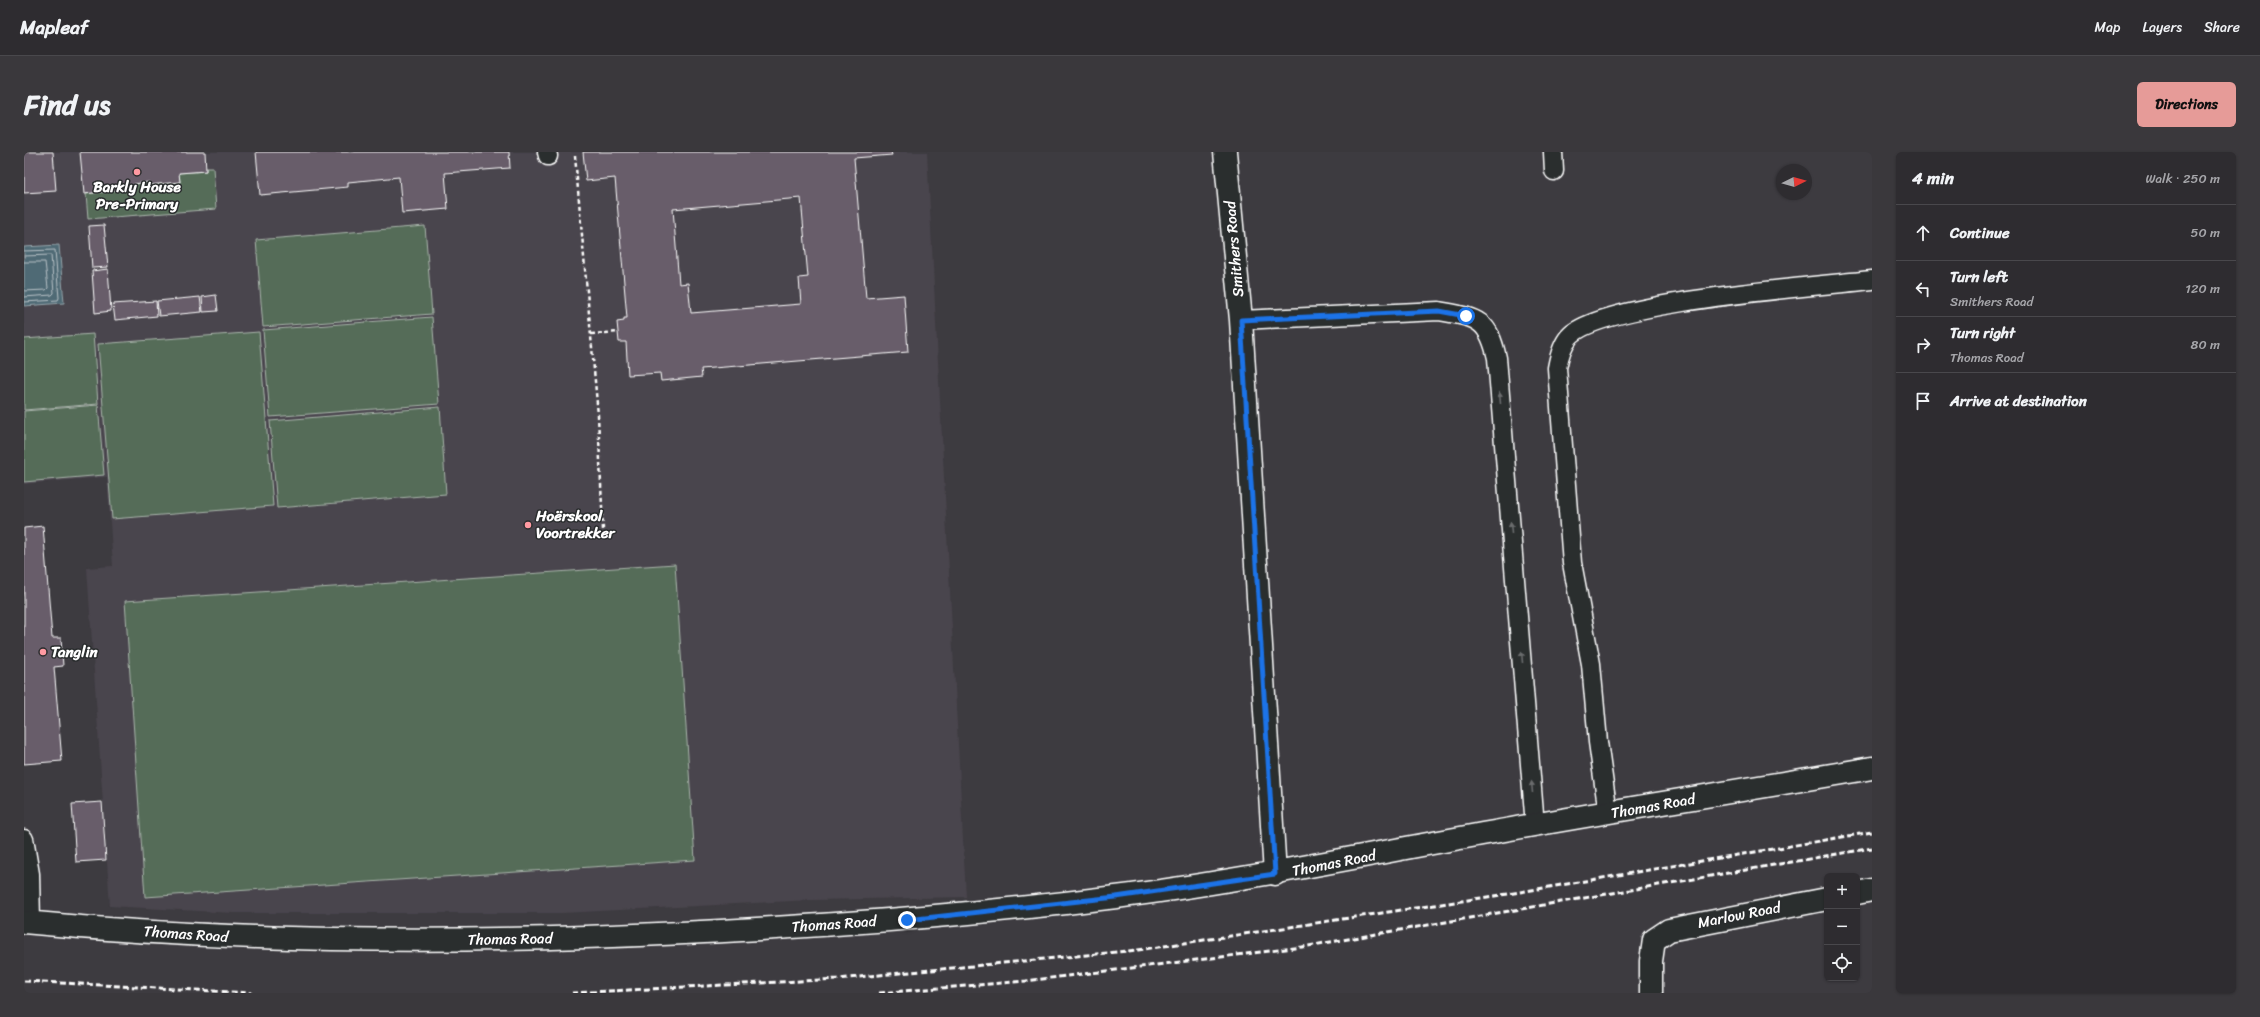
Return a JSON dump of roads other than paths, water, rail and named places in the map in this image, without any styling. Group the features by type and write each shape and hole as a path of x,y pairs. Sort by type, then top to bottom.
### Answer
{"street":[{"name":"Smithers Road","path":"1225,152 1241,320 1275,874"},
{"name":"Thomas Road","path":"27,923 268,939 479,940 687,933 907,920 1116,897 1275,874 1499,830 1535,826 1872,768"},
{"path":"1860,892 1872,890"},
{"name":"Marlow Road","path":"1651,993 1651,961 1654,940 1669,930 1824,900"}],"lane":[{"path":"1553,152 1554,171"},
{"path":"1608,813 1598,742 1591,664 1572,563 1557,368 1560,353 1570,336 1594,321 1710,298 1872,280"},
{"path":"1241,320 1439,311 1466,316 1481,323 1492,336 1497,358 1535,826"},
{"path":"24,839 30,874 27,923"}],"water":[{"path":"59,245 64,303 24,306 24,247"}],"railway":[{"path":"572,993 838,979 1138,950 1514,893 1872,832"},
{"path":"879,993 1026,981 1302,947 1872,848"},
{"path":"24,981 252,993"}],"place":[{"name":"Barkly House Pre-Primary","path":"137,172"},
{"name":"Hoërskool Voortrekker","path":"528,525"},
{"name":"Tanglin","path":"43,652"}]}
